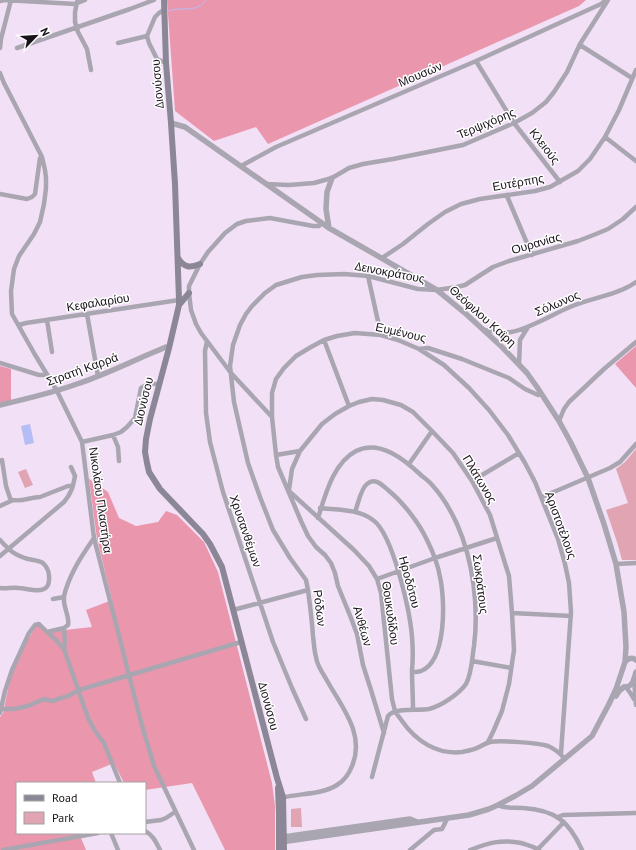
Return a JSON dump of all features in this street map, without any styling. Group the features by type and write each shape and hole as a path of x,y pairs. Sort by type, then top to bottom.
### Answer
{"main road":[{"name":"Διονύσου","path":"164,0 166,63 175,184 179,302 169,348 158,384 150,419 145,452 149,472 160,489 203,534 222,567 277,778 281,798 282,840 284,850"},
{"path":"177,257 181,263 187,266 200,264"},
{"path":"179,302 189,290"},
{"name":"Διονύσου","path":"279,850 282,840"}],"street":[{"path":"0,48 11,0"},
{"path":"0,1 77,2 85,0"},
{"path":"17,48 154,0"},
{"name":"Τερψιχόρης","path":"266,184 289,185 314,183 332,178 349,168 363,164 463,145 514,123 532,113 546,102 554,92 567,72 602,6 607,0"},
{"path":"77,2 75,12 76,28 87,48 91,70"},
{"name":"Μουσών","path":"241,166 276,147 602,6"},
{"path":"164,10 155,17 147,36 157,59 166,63"},
{"path":"118,43 147,36"},
{"path":"580,45 632,78"},
{"name":"Κλειούς","path":"476,61 514,123 560,182"},
{"name":"Ευτέρπης","path":"382,258 445,212 461,204 480,199 535,192 550,187 578,171 590,159 605,137 619,110 636,70"},
{"name":"Νικολάου Πλαστήρα","path":"0,74 42,158 46,178 44,204 40,222 34,234 19,256 14,269 11,295 13,316 20,325 46,374 57,391 82,442 94,538 141,722 154,766 194,850"},
{"name":"Θεόφιλου Καϊρη","path":"171,123 185,127 321,223 437,290 484,330 519,364 532,380 559,421 588,478 616,564 624,612 626,647 625,662 609,704"},
{"path":"605,137 636,161"},
{"path":"0,194 27,199 32,197 35,194 40,158 42,158"},
{"path":"329,228 326,209 326,192 332,178"},
{"path":"507,196 532,255"},
{"name":"Ουρανίας","path":"437,290 465,285 493,267 596,234 623,219 636,207"},
{"path":"272,417 231,373 207,341 196,324 191,310 189,290 200,264 208,252 237,224 246,220 270,218 313,226 319,226 321,223"},
{"name":"Δεινοκράτους","path":"231,373 230,366 233,345 240,325 249,310 258,300 268,291 282,283 302,277 344,274 368,276 410,288 437,290"},
{"path":"368,276 381,335"},
{"name":"Σόλωνος","path":"484,330 511,332 528,327 572,306 616,292 636,282"},
{"path":"178,285 189,290"},
{"name":"Κεφαλαρίου","path":"20,325 87,314 179,302"},
{"path":"87,314 98,376"},
{"path":"47,320 52,352"},
{"path":"519,364 520,340 528,327"},
{"name":"Ευμένους","path":"272,417 272,393 276,379 284,368 296,356 324,340 355,333 381,335 419,349 428,348 462,359 509,378 525,389 538,395 541,394"},
{"path":"324,340 349,406"},
{"name":"Χρυσανθέμων","path":"207,341 205,351 206,413 210,442 223,492 276,648 306,719"},
{"path":"559,421 569,402 604,369 636,342"},
{"name":"Στρατή Καρρά","path":"0,406 57,391 98,376 166,347 169,348"},
{"name":"Αριστοτέλους","path":"419,349 444,365 469,388 489,410 508,436 530,472 542,497 558,540 570,588 571,616 560,753"},
{"path":"0,363 39,375 46,374"},
{"name":"Ρόδων","path":"231,373 234,402 248,463 273,530 290,558 306,580 316,658 347,715 354,730 357,744 355,760 349,775 338,784 330,789 281,798"},
{"path":"82,442 121,432 135,418 141,388 148,384 158,384"},
{"name":"Πλάτωνος","path":"289,491 292,469 300,451 322,424 335,414 359,402 383,400 401,405 413,412 453,453 472,481 490,515 509,576 514,650 509,684 502,711 488,742"},
{"name":"Ανθέων","path":"272,417 278,467 308,536 331,563 335,573 338,586 357,634 363,665 384,733"},
{"path":"409,464 432,431"},
{"path":"113,435 118,447 119,461"},
{"path":"542,497 606,470 616,464 636,444"},
{"name":"Σωκράτους","path":"318,518 320,508 330,483 337,469 344,460 355,452 365,448 378,448 393,454 409,464 433,486 448,507 458,525 472,572 475,606 475,635 468,680 458,693 436,707 396,712"},
{"path":"276,455 300,451"},
{"path":"472,481 519,453"},
{"path":"0,461 2,460 6,486 11,501"},
{"path":"0,556 64,502 70,495 75,476 71,467"},
{"path":"355,512 363,488 367,483 372,481 378,482 394,495 417,522 435,558 441,578 444,606 442,632 432,663 420,672 412,672"},
{"path":"0,488 6,486"},
{"path":"0,506 13,500 17,501 29,499 72,486"},
{"name":"Ανθέων","path":"289,491 318,518"},
{"name":"Ηροδότου","path":"320,508 355,512 366,515 375,520 381,527 387,540 398,571 411,627 413,645 413,710"},
{"name":"Θουκυδίδου","path":"318,518 354,550 369,566 377,579 381,593 392,699 396,712"},
{"path":"47,632 64,628 69,623 64,605 64,597 68,583 76,565 94,538"},
{"path":"377,579 497,538"},
{"path":"0,540 13,553 43,563 48,571 49,577 48,584 45,589 40,591 16,587 0,588"},
{"path":"616,564 636,563"},
{"path":"233,610 308,590"},
{"path":"53,600 64,597"},
{"path":"512,614 571,616"},
{"path":"120,782 104,743 88,718 79,690 64,649 56,639 40,625 35,625 29,633 12,670 5,691 1,711 28,706 44,700 52,701 68,696 79,690 241,642"},
{"path":"64,628 64,649"},
{"name":"Θεόφιλου Καϊρη","path":"626,647 635,659"},
{"path":"625,662 628,659 635,659"},
{"path":"472,661 511,668"},
{"path":"282,840 410,819 418,822 447,819 469,815 498,805 532,786 592,736 609,704 619,691 631,684 635,674"},
{"path":"635,674 636,706"},
{"path":"619,681 621,685 632,694 636,706"},
{"path":"372,777 388,716 396,712 414,736 426,744 440,750 457,752 476,748 488,742 545,745 555,749 565,759"},
{"path":"498,805 502,807 525,808 548,812 558,817 570,828 582,850"},
{"path":"146,822 161,820 176,812"},
{"path":"558,817 563,815 636,813"},
{"path":"410,850 434,830 442,829 447,819"},
{"path":"433,820 434,830"},
{"path":"470,850 488,843 510,841 532,846 538,850 564,822"},
{"path":"146,832 153,837 160,850"},
{"path":"4,850 92,834"},
{"path":"111,834 118,850"}],"green space":[{"path":"636,449 636,560 622,560 606,510 628,503 616,469 625,462"},
{"path":"26,469 33,485 25,488 18,472"},
{"path":"301,808 302,827 291,827 291,809"}],"shaded area":[{"path":"167,0 586,0 579,6 268,144 256,127 214,141 175,111"},
{"path":"636,346 636,388 615,364"},
{"path":"0,366 11,369 11,400 0,403"},
{"path":"89,479 108,492 119,518 136,526 158,522 166,511 177,515 204,542 218,572 272,783 275,806 275,850 225,850 192,783 146,790 146,782 124,782 114,763 92,772 96,782 16,782 16,834 89,834 81,838 86,850 0,850 0,717 3,713 10,680 19,656 34,629 38,625 46,632 92,627 86,610 112,600 97,539"}],"water":[{"path":"30,424 34,443 25,445 21,426"}],"waterway":[{"path":"168,11 198,7 206,0"}]}
